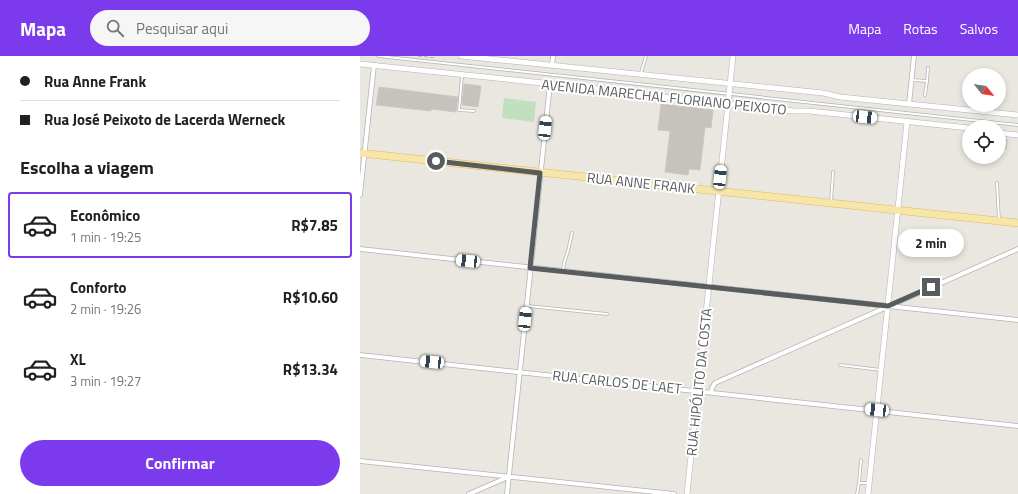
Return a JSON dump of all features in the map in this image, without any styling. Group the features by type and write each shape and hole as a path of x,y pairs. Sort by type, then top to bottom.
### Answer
{"main road":[{"name":"RUA ANNE FRANK","path":"362,154 1018,223"}],"street":[{"name":"AVENIDA MARECHAL FLORIANO PEIXOTO","path":"461,56 823,93 840,97 1018,115"},
{"path":"552,66 553,56"},
{"name":"RUA HIPÓLITO DA COSTA","path":"687,494 733,56"},
{"path":"909,104 914,56"},
{"name":"AVENIDA MARECHAL FLORIANO PEIXOTO","path":"360,64 728,104 962,127"},
{"path":"360,195 362,154 374,65"},
{"path":"507,494 550,84"},
{"path":"868,494 907,122"},
{"path":"1006,134 1018,135"},
{"path":"711,392 715,383 1018,248"},
{"path":"360,249 1018,320"},
{"name":"RUA CARLOS DE LAET","path":"360,355 1018,426"},
{"path":"360,461 674,494"},
{"path":"469,494 509,476"}],"lane":[{"path":"378,56 1018,125"},
{"path":"640,74 646,56"},
{"path":"925,95 928,68"},
{"path":"462,75 459,110 474,111"},
{"path":"912,80 927,81"},
{"path":"831,203 833,172"},
{"path":"997,183 999,221"},
{"path":"563,271 572,233"},
{"path":"526,306 607,314"},
{"path":"840,365 881,370"},
{"path":"856,494 859,483 861,460"},
{"path":"859,483 869,484"}],"green space":[{"path":"504,98 536,102 534,122 502,118"}],"building":[{"path":"464,84 481,86 478,107 462,105"},
{"path":"379,87 458,97 456,112 376,105"},
{"path":"661,104 713,110 711,128 705,127 700,170 689,169 688,175 665,172 670,131 658,130"}],"route":[{"path":"436,161 540,173 530,268 888,306 931,287"}]}
